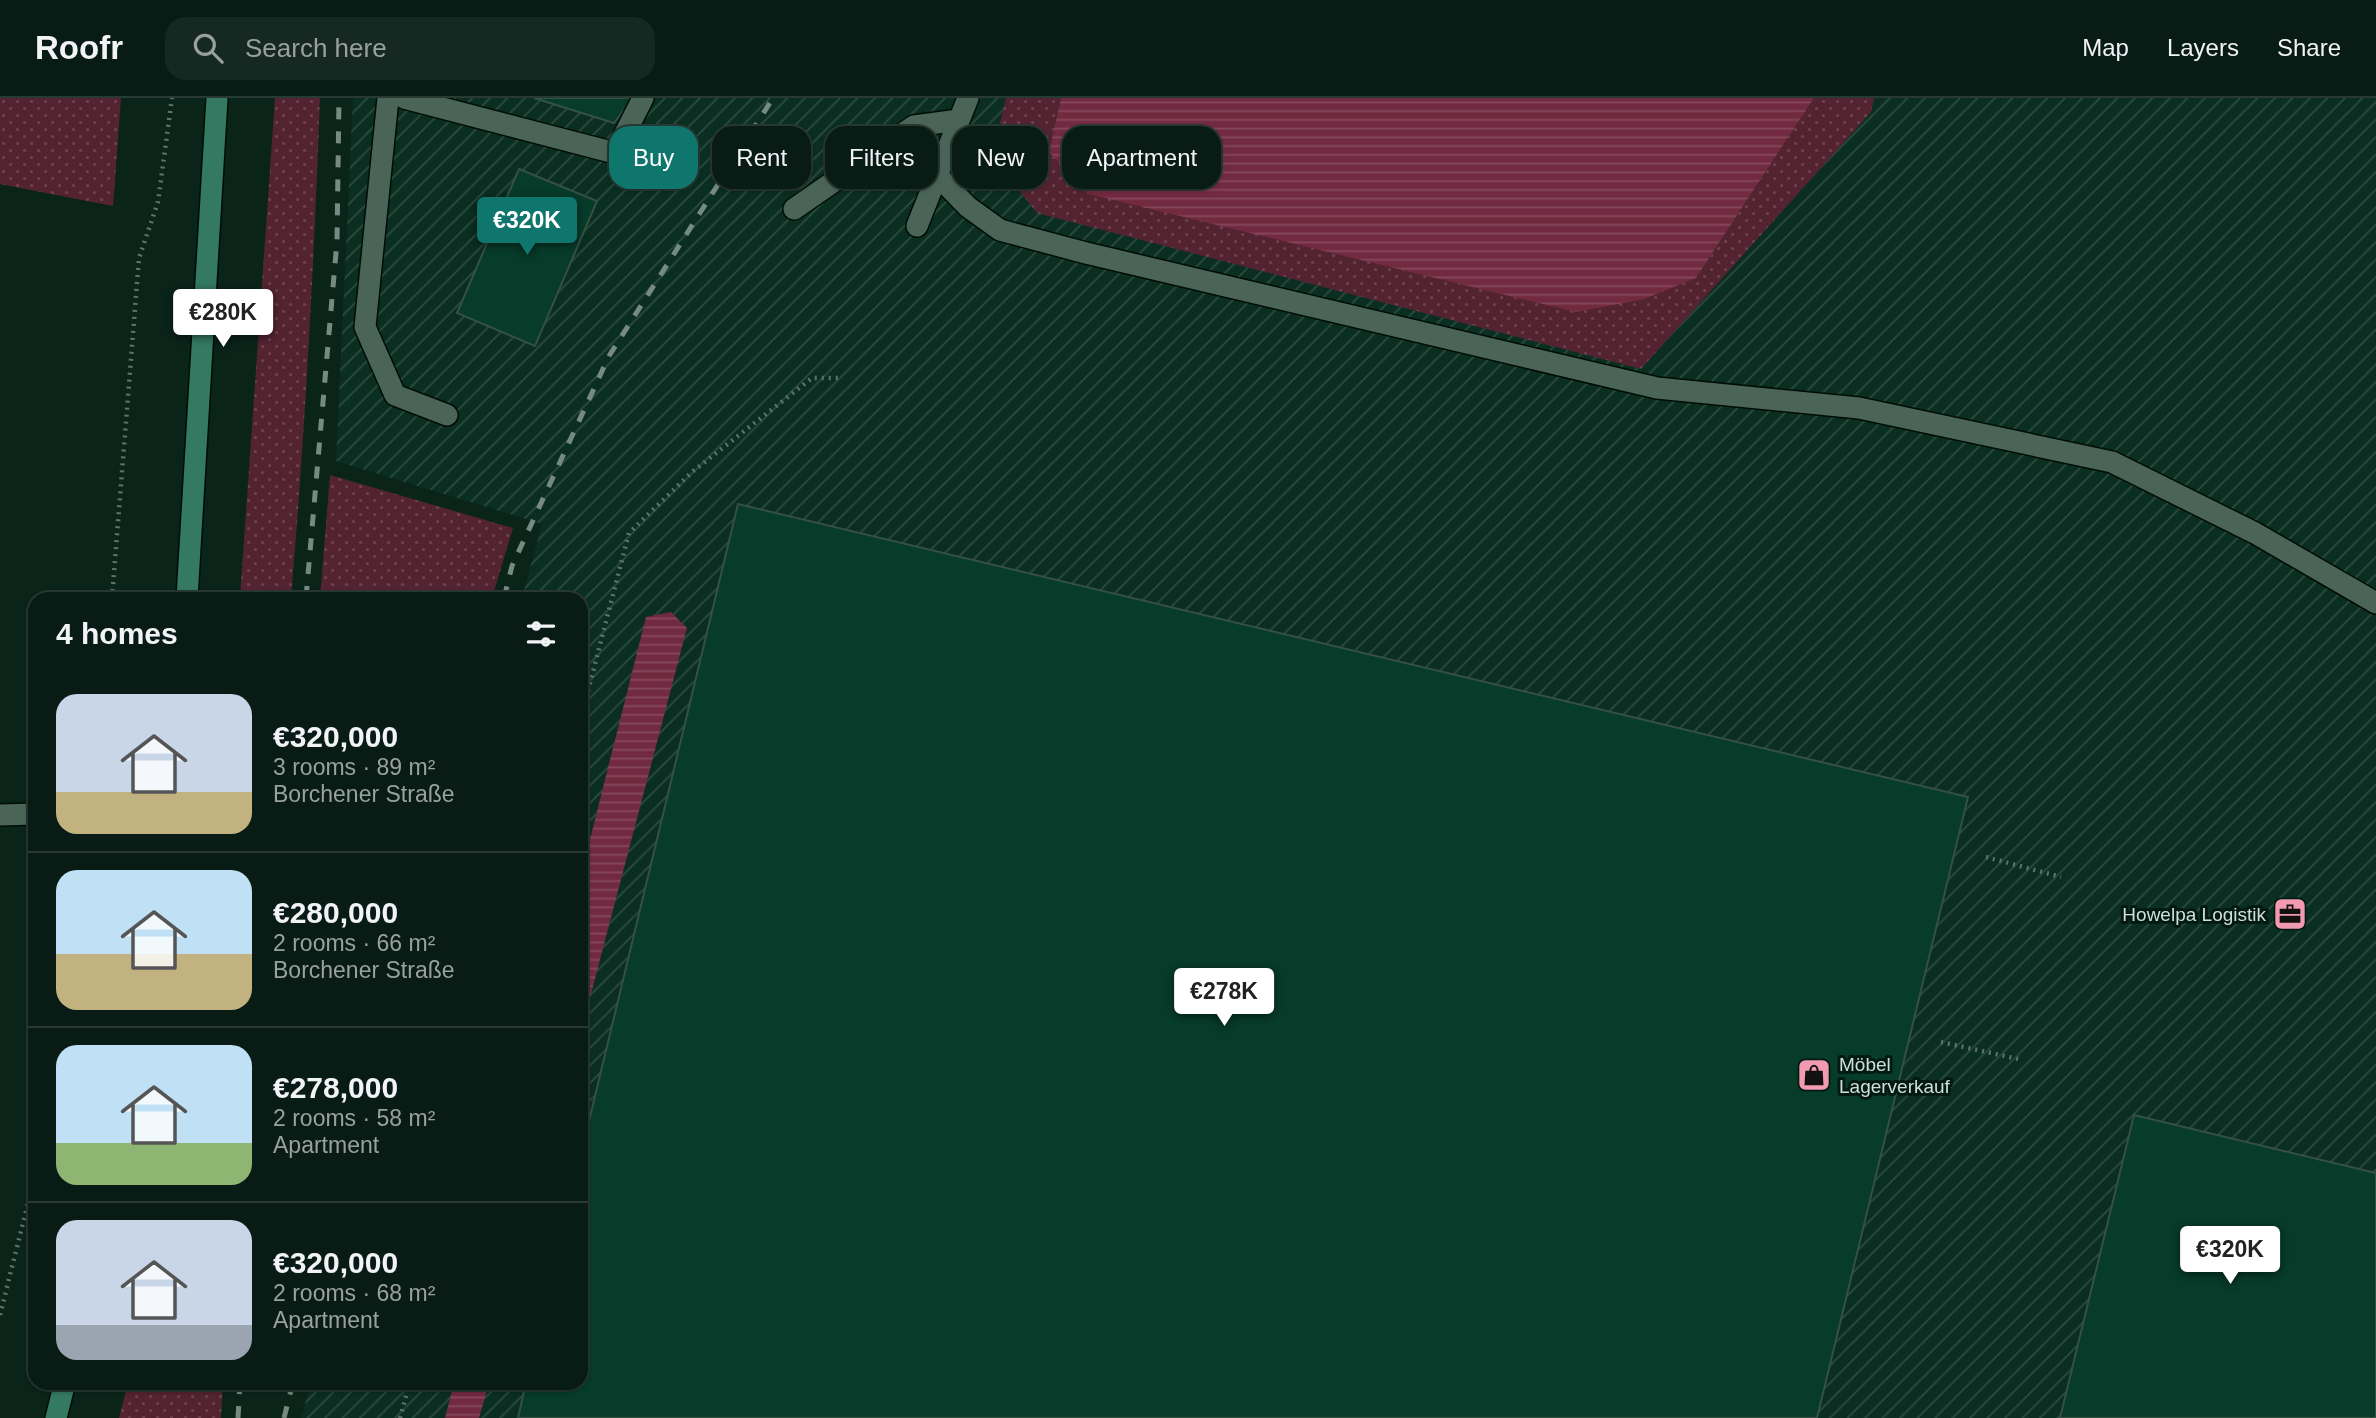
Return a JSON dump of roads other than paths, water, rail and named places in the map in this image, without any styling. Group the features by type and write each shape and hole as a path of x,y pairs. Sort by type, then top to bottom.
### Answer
{"main road":[{"path":"187,592 217,98"},
{"path":"56,1418 63,1390"}],"street":[{"path":"388,98 365,327 395,395 447,415"},
{"path":"404,98 615,153 642,98"},
{"path":"938,172 968,98"},
{"path":"794,209 914,126 959,120"},
{"path":"938,176 968,207 1000,230 1086,253 1657,387 1859,408 2112,461 2255,533 2376,603"},
{"path":"916,226 931,189"},
{"path":"0,815 28,814"}],"railway":[{"path":"307,592 337,241 339,98"},
{"path":"506,592 512,566 609,356 773,98"},
{"path":"238,1418 240,1390"},
{"path":"284,1418 291,1390"}],"place":[{"name":"Howelpa Logistik","path":"2290,914"},
{"name":"Möbel Lagerverkauf","path":"1814,1075"}]}
